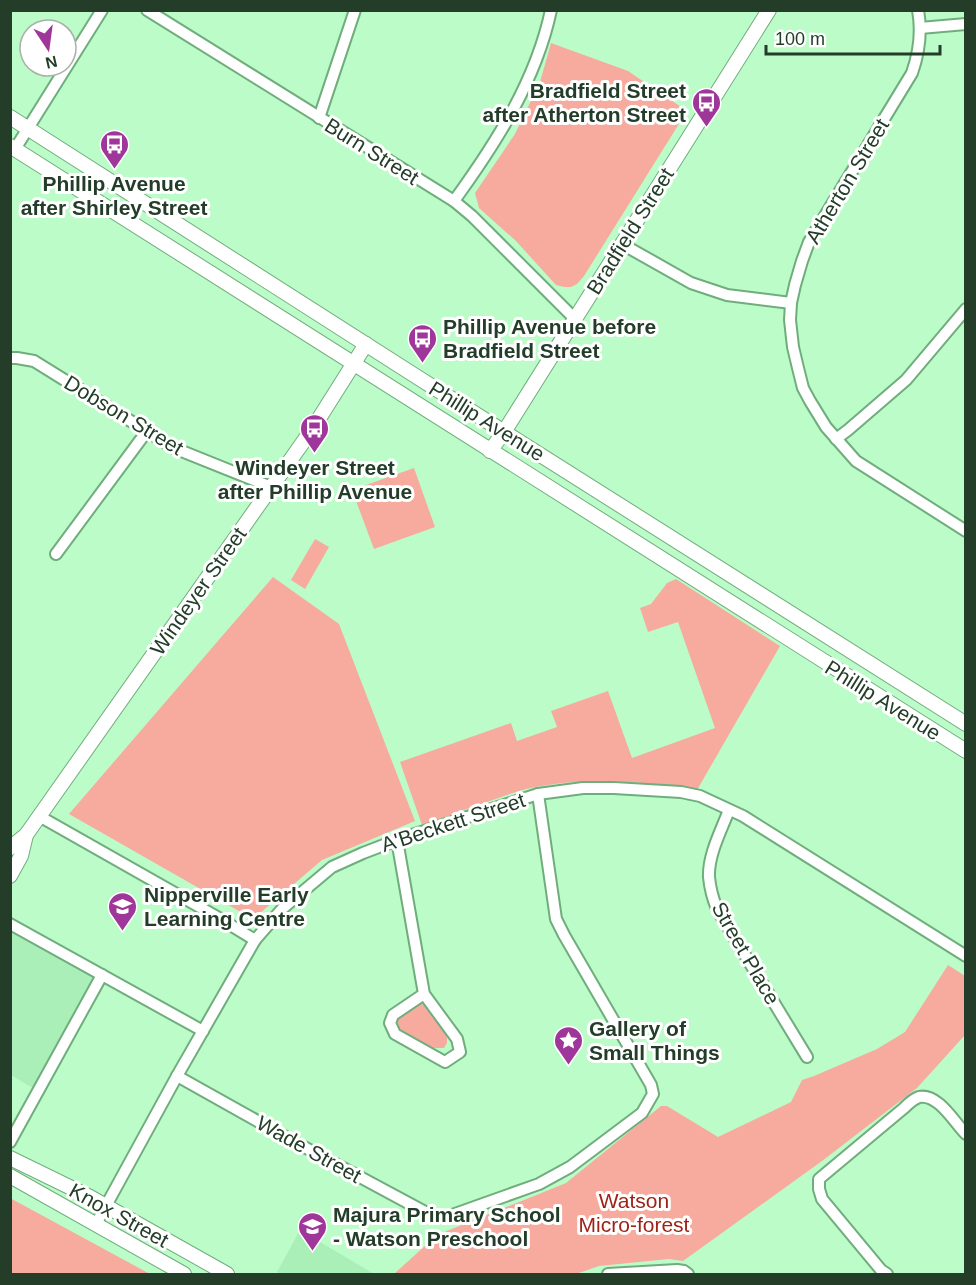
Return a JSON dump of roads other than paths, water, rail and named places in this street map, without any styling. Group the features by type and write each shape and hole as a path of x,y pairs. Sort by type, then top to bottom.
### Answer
{"main road":[{"name":"Bradfield Street","path":"490,451 769,10"},
{"name":"Phillip Avenue","path":"10,117 966,724"},
{"name":"Phillip Avenue","path":"13,148 490,451 964,747"},
{"name":"Windeyer Street","path":"10,848 26,835 313,428 366,344"},
{"name":"Windeyer Street","path":"10,876 21,856 26,835"},
{"name":"Knox Street","path":"10,1158 90,1197 227,1275"},
{"name":"Knox Street","path":"10,1176 184,1275"}],"street":[{"path":"13,148 102,10"},
{"name":"Burn Street","path":"147,10 454,201 472,216 575,319"},
{"path":"318,118 355,10"},
{"path":"454,201 473,176 521,95 541,48 551,10"},
{"name":"Atherton Street","path":"918,10 920,28 912,73 809,242 791,303 790,320 793,347 803,388 818,416 836,439 856,461 966,531"},
{"path":"920,28 966,24"},
{"path":"622,244 691,283 727,295 791,303"},
{"path":"836,439 906,380 966,309"},
{"name":"Dobson Street","path":"10,358 34,361 174,448 271,487"},
{"path":"56,554 147,431"},
{"name":"A'Beckett Street","path":"96,1224 255,940 282,909 332,867 363,853 538,794 583,788 614,788 681,792 700,796 753,823 966,956"},
{"name":"Wade Street","path":"177,1076 424,1212 441,1218 539,1184 555,1176 628,1124 642,1113 649,1102 653,1094 651,1085 556,919 538,794"},
{"name":"Street Place","path":"729,810 710,860 711,890 717,909 807,1057"},
{"path":"39,816 255,940"},
{"path":"397,840 424,994 457,1039 460,1052 445,1062 395,1034 390,1023 393,1015 424,994"},
{"path":"10,924 203,1031"},
{"path":"10,1142 102,975"},
{"path":"887,1275 822,1199 819,1179 913,1100 921,1097 929,1097 938,1102 966,1134"},
{"path":"608,1275 677,1270 684,1271 688,1275"}],"place":[{"name":"Bradfield Street after Atherton Street","path":"707,128"},
{"name":"Phillip Avenue after Shirley Street","path":"114,170"},
{"name":"Phillip Avenue before Bradfield Street","path":"422,364"},
{"name":"Windeyer Street after Phillip Avenue","path":"315,454"},
{"name":"Nipperville Early Learning Centre","path":"123,932"},
{"name":"Gallery of Small Things","path":"568,1066"},
{"name":"Majura Primary School - Watson Preschool","path":"312,1252"}],"park label":[{"name":"Watson Micro-forest","path":"634,1212"}]}
